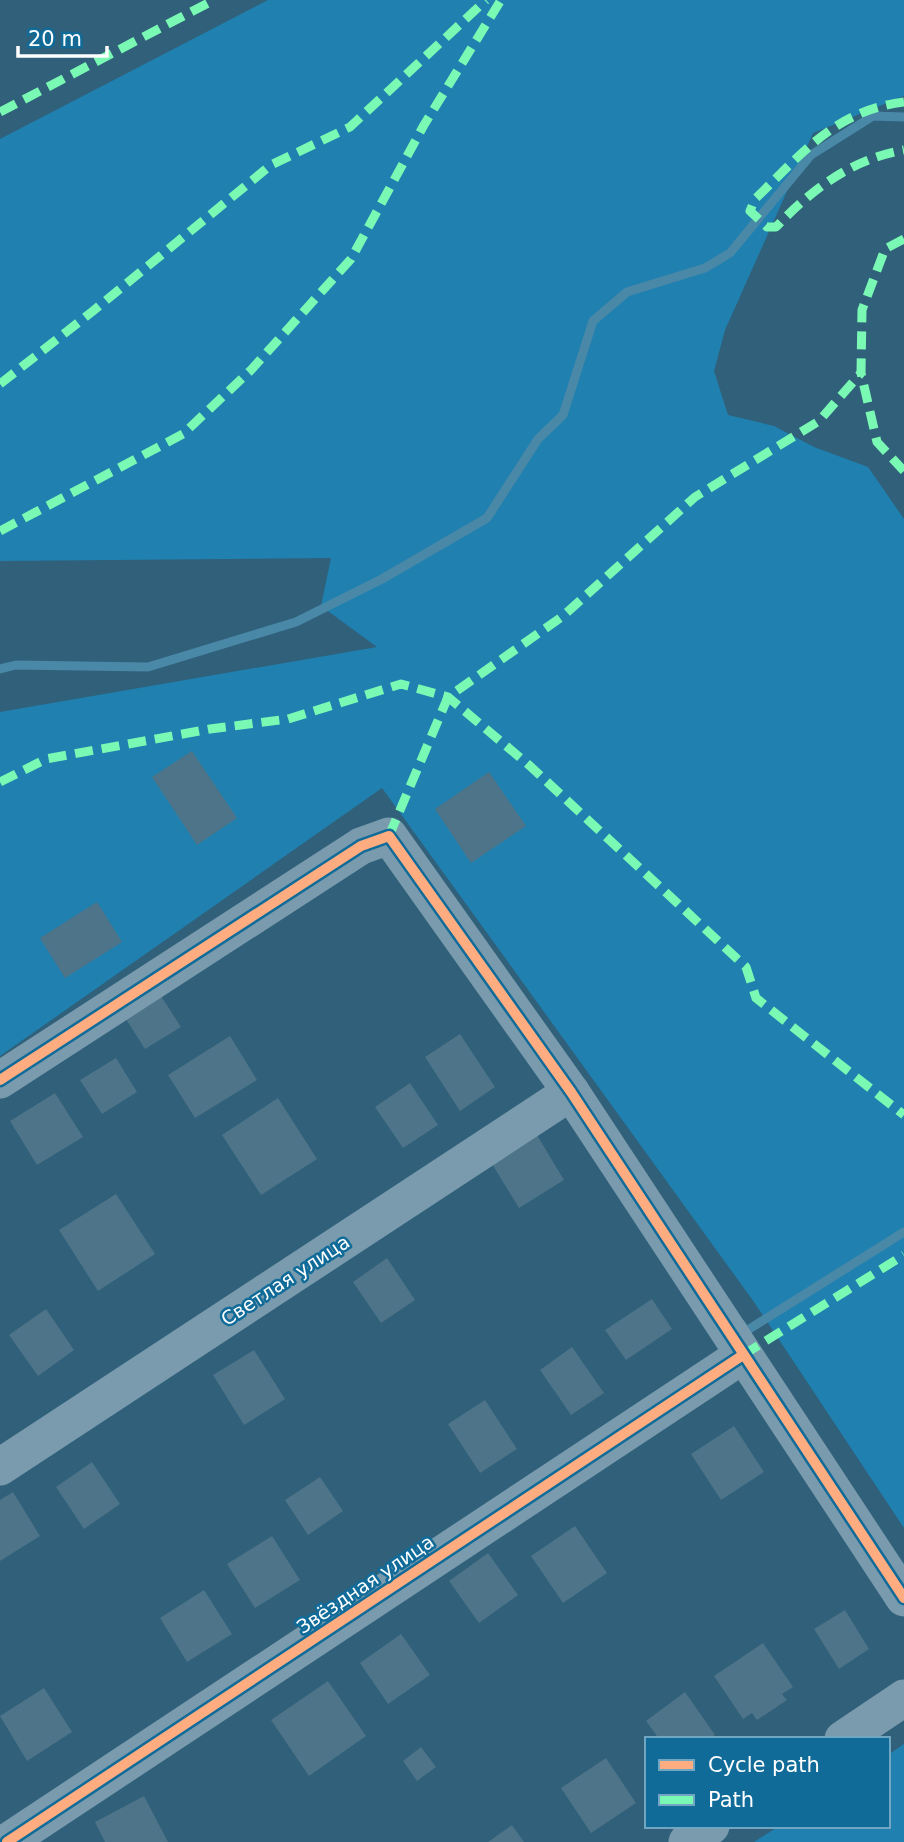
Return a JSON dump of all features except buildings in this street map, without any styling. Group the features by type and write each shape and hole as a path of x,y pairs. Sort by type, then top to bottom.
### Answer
{"street":[{"path":"0,1080 361,845 389,836 571,1093 904,1598"},
{"name":"Светлая улица","path":"0,1467 571,1093"},
{"name":"Звёздная улица","path":"7,1842 743,1354"},
{"path":"846,1737 904,1698"},
{"path":"687,1842 708,1828"}],"shaded area":[{"path":"268,0 904,0 904,96 813,133 725,330 714,371 728,415 774,426 814,447 868,467 904,519 904,1528 754,1302 382,788 0,1056 0,712 377,647 321,606 331,558 0,561 0,139"},
{"path":"904,1744 904,1842 754,1842 776,1828 890,1828 890,1754"}],"waterway":[{"path":"0,669 16,665 148,667 296,622 382,579 487,518 538,439 563,415 593,321 627,292 705,268 730,253 811,155 873,116 904,117"},
{"path":"741,1324 746,1331 904,1232"}],"marked path":[{"path":"0,112 214,0"},
{"path":"0,384 271,165 350,127 486,0"},
{"path":"0,531 183,434 251,370 351,259 424,125 501,0"},
{"path":"904,102 858,114 821,137 755,199 750,211 767,227 776,227 819,188 850,168 867,160 904,150"},
{"path":"904,239 885,249 862,310 861,373 877,442 904,471"},
{"path":"389,836 448,697 563,616 695,497 819,421 861,373"},
{"path":"0,782 46,759 210,729 288,719 401,684 448,697 530,766 746,967 756,998 904,1115"},
{"path":"743,1355 904,1255"}],"cycle path":[{"path":"0,1080 361,846 389,836 571,1092 904,1598"},
{"path":"7,1842 743,1355"}]}
